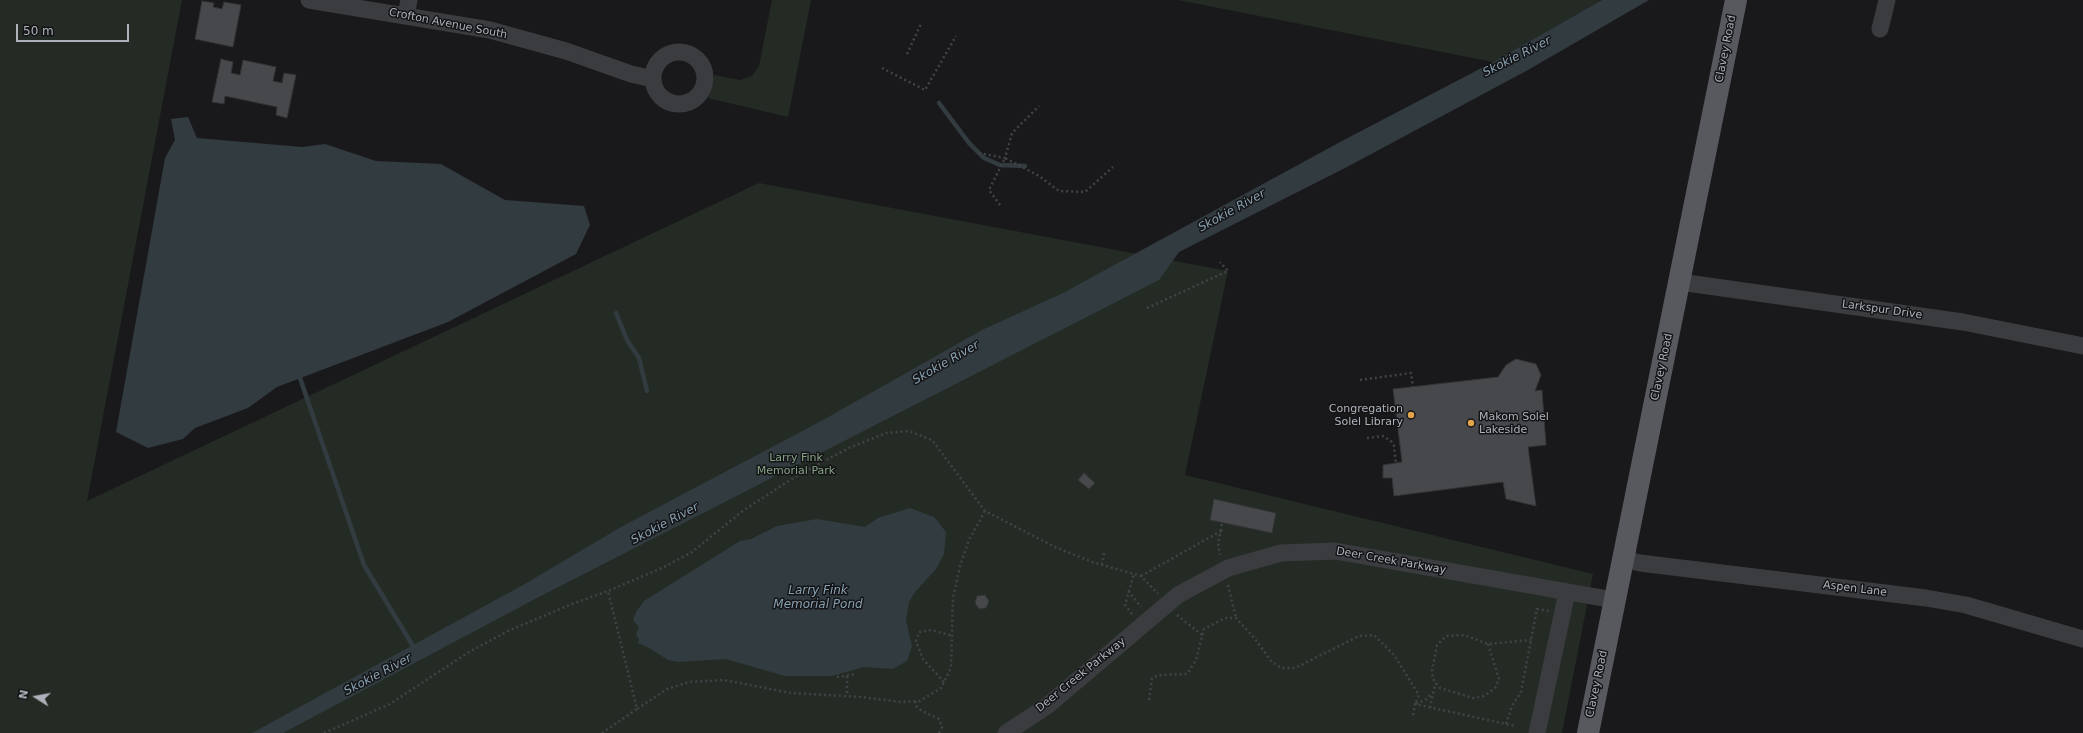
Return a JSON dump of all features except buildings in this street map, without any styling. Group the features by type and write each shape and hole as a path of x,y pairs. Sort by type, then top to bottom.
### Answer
{"main road":[{"name":"Clavey Road","path":"1588,733 1736,0"}],"street":[{"name":"Crofton Avenue South","path":"309,0 407,8 566,51 631,74 654,79"},
{"path":"1880,29 1887,0"},
{"name":"Larkspur Drive","path":"1680,282 1964,322 2083,346"},
{"name":"Deer Creek Parkway","path":"1006,733 1047,706 1178,595 1228,568 1281,553 1335,550 1614,600"},
{"name":"Aspen Lane","path":"1623,559 1648,564 1926,598 1966,605 2083,639"},
{"path":"1537,733 1567,592"}],"path":[{"path":"907,54 921,24"},
{"path":"882,68 925,90 956,36"},
{"path":"1000,205 989,190 997,171 1005,158 1012,133 1039,106"},
{"path":"979,153 1005,158 1026,169 1059,191 1085,192 1112,166"},
{"path":"1147,308 1228,270 1220,262"},
{"path":"1360,380 1411,373 1413,387"},
{"path":"324,733 390,704 469,652 508,630 608,591 662,568 692,552 744,510 798,474 849,448 886,433 909,431 932,440 985,511 1055,546 1102,564 1141,576 1183,621 1202,635"},
{"path":"1367,438 1383,436 1391,441 1394,446 1396,464"},
{"path":"602,733 667,690 689,682 724,680 790,694 847,696 901,702 920,700 941,688 951,668 953,598 960,566 969,540 985,511"},
{"path":"1221,531 1222,522"},
{"path":"1102,564 1104,553"},
{"path":"1134,574 1125,605 1146,622"},
{"path":"608,591 637,709"},
{"path":"1128,591 1146,622"},
{"path":"1506,724 1512,706 1521,692 1537,609 1553,612"},
{"path":"1149,700 1152,679 1158,675 1187,674 1196,660 1204,629 1225,618 1236,618 1255,638 1271,661 1281,668 1294,668 1354,638 1374,635 1394,655 1419,694 1413,715"},
{"path":"944,682 923,659 916,641 919,632 931,630 953,636"},
{"path":"1488,644 1499,679 1495,688 1484,696 1473,698 1462,696 1440,688 1436,683 1432,671 1437,645 1446,636 1464,635 1488,644 1531,640"},
{"path":"837,677 856,674"},
{"path":"846,676 847,696"},
{"path":"1430,708 1436,683"},
{"path":"1415,704 1425,700 1434,693"},
{"path":"915,701 922,711 939,719 942,727 939,733"},
{"path":"1415,704 1515,726"}],"green space":[{"name":"Larry Fink Memorial Park","path":"0,0 182,0 87,501 759,183 1228,271 1185,475 1593,574 1562,733 0,733"},
{"path":"772,0 811,0 788,117 708,98 712,88 714,75 740,80 752,76 759,66"},
{"path":"1178,0 1602,0 1493,62"}],"water":[{"name":"Skokie River","path":"1602,0 1649,0 1528,70 1347,167 1179,252 1159,280 535,599 283,733 252,733 523,585 621,527 823,420 982,330 1063,293 1340,142 1493,62"},
{"path":"188,117 197,138 302,147 325,144 376,161 441,164 505,200 584,206 590,225 576,254 448,322 277,387 248,408 195,428 183,439 148,448 116,432 165,158 175,140 171,119"},
{"name":"Larry Fink Memorial Pond","path":"910,508 934,517 946,532 944,554 936,569 915,592 909,602 906,621 912,646 907,661 893,669 864,667 832,676 785,676 726,659 678,662 668,660 638,643 639,639 636,635 639,627 633,620 636,612 644,601 740,541 751,539 777,526 817,519 865,527 878,518"}],"waterway":[{"path":"939,103 969,143 984,158 1000,165 1025,166"},
{"path":"616,313 627,340 639,358 647,391"},
{"path":"300,378 364,565 416,651"}],"place":[{"name":"Congregation Solel Library","path":"1411,415"},
{"name":"Makom Solel Lakeside","path":"1471,423"}]}
